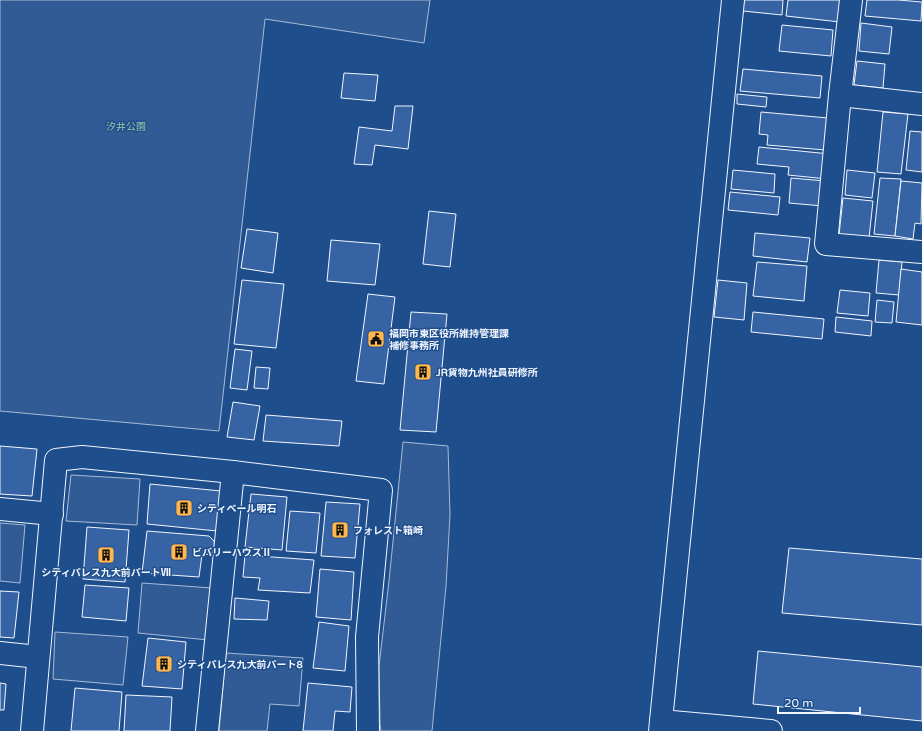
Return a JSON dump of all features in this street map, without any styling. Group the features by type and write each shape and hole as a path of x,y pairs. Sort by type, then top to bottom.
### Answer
{"street":[{"path":"733,0 661,726 771,731"},
{"path":"851,0 840,95 826,244 922,252"},
{"path":"840,95 922,104"},
{"path":"32,731 56,460 82,457 233,472 381,490 367,637 368,731"},
{"path":"207,731 233,472"},
{"path":"0,509 52,514"},
{"path":"0,653 38,657"}],"shaded area":[{"name":"汐井公園","path":"0,0 430,0 424,43 265,19 219,431 0,411"},
{"path":"403,442 448,446 450,515 446,586 432,731 381,731 380,724 379,666"},
{"path":"71,475 140,479 137,525 66,521"},
{"path":"0,523 25,525 20,583 0,581"},
{"path":"142,583 212,588 208,640 138,633"},
{"path":"55,632 128,637 123,685 53,679"},
{"path":"226,653 303,658 299,706 270,704 267,731 219,731"}],"building":[{"path":"744,0 783,0 782,15 743,11"},
{"path":"788,0 842,0 840,22 786,16"},
{"path":"867,0 922,2 921,21 865,16"},
{"path":"861,23 892,27 889,54 859,51"},
{"path":"782,25 833,30 831,56 779,51"},
{"path":"857,61 885,64 883,88 854,85"},
{"path":"743,69 822,76 820,98 740,91"},
{"path":"344,73 378,75 375,101 341,98"},
{"path":"737,94 767,97 766,107 737,104"},
{"path":"395,106 413,106 408,149 375,145 372,165 354,164 359,127 392,131"},
{"path":"761,112 828,118 825,150 767,145 768,135 759,134"},
{"path":"883,112 908,114 901,174 877,172"},
{"path":"910,131 922,132 922,172 906,170"},
{"path":"759,147 830,154 827,179 788,175 789,167 757,164"},
{"path":"733,170 775,174 774,193 731,189"},
{"path":"847,170 875,173 872,198 845,195"},
{"path":"791,178 826,181 823,206 789,203"},
{"path":"880,178 901,179 895,236 874,234"},
{"path":"901,181 922,183 921,224 915,223 913,239 895,236"},
{"path":"730,192 780,197 778,215 728,210"},
{"path":"843,198 873,201 869,238 839,235"},
{"path":"429,211 456,214 450,267 423,264"},
{"path":"247,229 278,233 273,273 241,268"},
{"path":"755,233 810,238 807,262 753,256"},
{"path":"331,240 380,244 375,285 327,281"},
{"path":"879,260 902,262 899,295 876,293"},
{"path":"757,262 807,266 804,301 753,296"},
{"path":"901,269 922,272 922,325 896,322"},
{"path":"242,280 284,284 276,348 234,344"},
{"path":"718,280 747,283 744,320 714,317"},
{"path":"840,290 870,293 868,316 837,313"},
{"name":"福岡市東区役所維持管理課 補修事務所","path":"368,294 395,297 384,384 356,381"},
{"path":"877,300 894,302 892,323 875,322"},
{"name":"JR貨物九州社員研修所","path":"411,312 447,314 436,432 400,430"},
{"path":"753,312 824,319 822,339 751,332"},
{"path":"836,317 872,321 871,336 835,332"},
{"path":"235,349 252,351 247,390 230,388"},
{"path":"256,367 270,368 268,389 254,388"},
{"path":"233,402 260,406 254,440 227,437"},
{"path":"266,415 342,421 339,446 263,441"},
{"path":"0,446 37,449 32,496 0,494"},
{"name":"シティベール明石","path":"150,484 221,491 217,531 147,524"},
{"path":"251,494 287,497 282,550 245,547"},
{"name":"フォレスト箱崎","path":"326,502 360,504 355,558 321,556"},
{"path":"290,511 320,513 316,553 286,551"},
{"name":"シティパレス九大前パートⅦ","path":"87,527 129,530 125,582 83,579"},
{"name":"ビバリーハウスⅡ","path":"147,531 209,536 214,541 215,549 211,554 202,555 199,577 142,573"},
{"path":"789,548 922,559 922,625 782,613"},
{"path":"245,555 314,560 310,593 258,590 260,578 243,577"},
{"path":"320,569 354,572 351,620 316,617"},
{"path":"85,585 129,588 126,621 82,617"},
{"path":"0,591 19,592 14,638 0,637"},
{"path":"235,598 269,601 267,620 234,619"},
{"path":"319,622 349,626 345,671 313,668"},
{"name":"シティパレス九大前パート8","path":"148,638 186,642 182,689 142,686"},
{"path":"758,651 922,667 922,721 753,704"},
{"path":"0,683 6,684 4,710 0,710"},
{"path":"308,683 352,687 350,712 335,711 333,731 303,731"},
{"path":"75,688 122,692 119,731 71,731"},
{"path":"126,695 172,697 170,731 124,731"}],"place":[{"name":"福岡市東区役所維持管理課 補修事務所","path":"376,339"},
{"name":"JR貨物九州社員研修所","path":"423,372"},
{"name":"シティベール明石","path":"184,508"},
{"name":"フォレスト箱崎","path":"340,530"},
{"name":"ビバリーハウスⅡ","path":"179,552"},
{"name":"シティパレス九大前パートⅦ","path":"106,555"},
{"name":"シティパレス九大前パート8","path":"164,664"}]}
